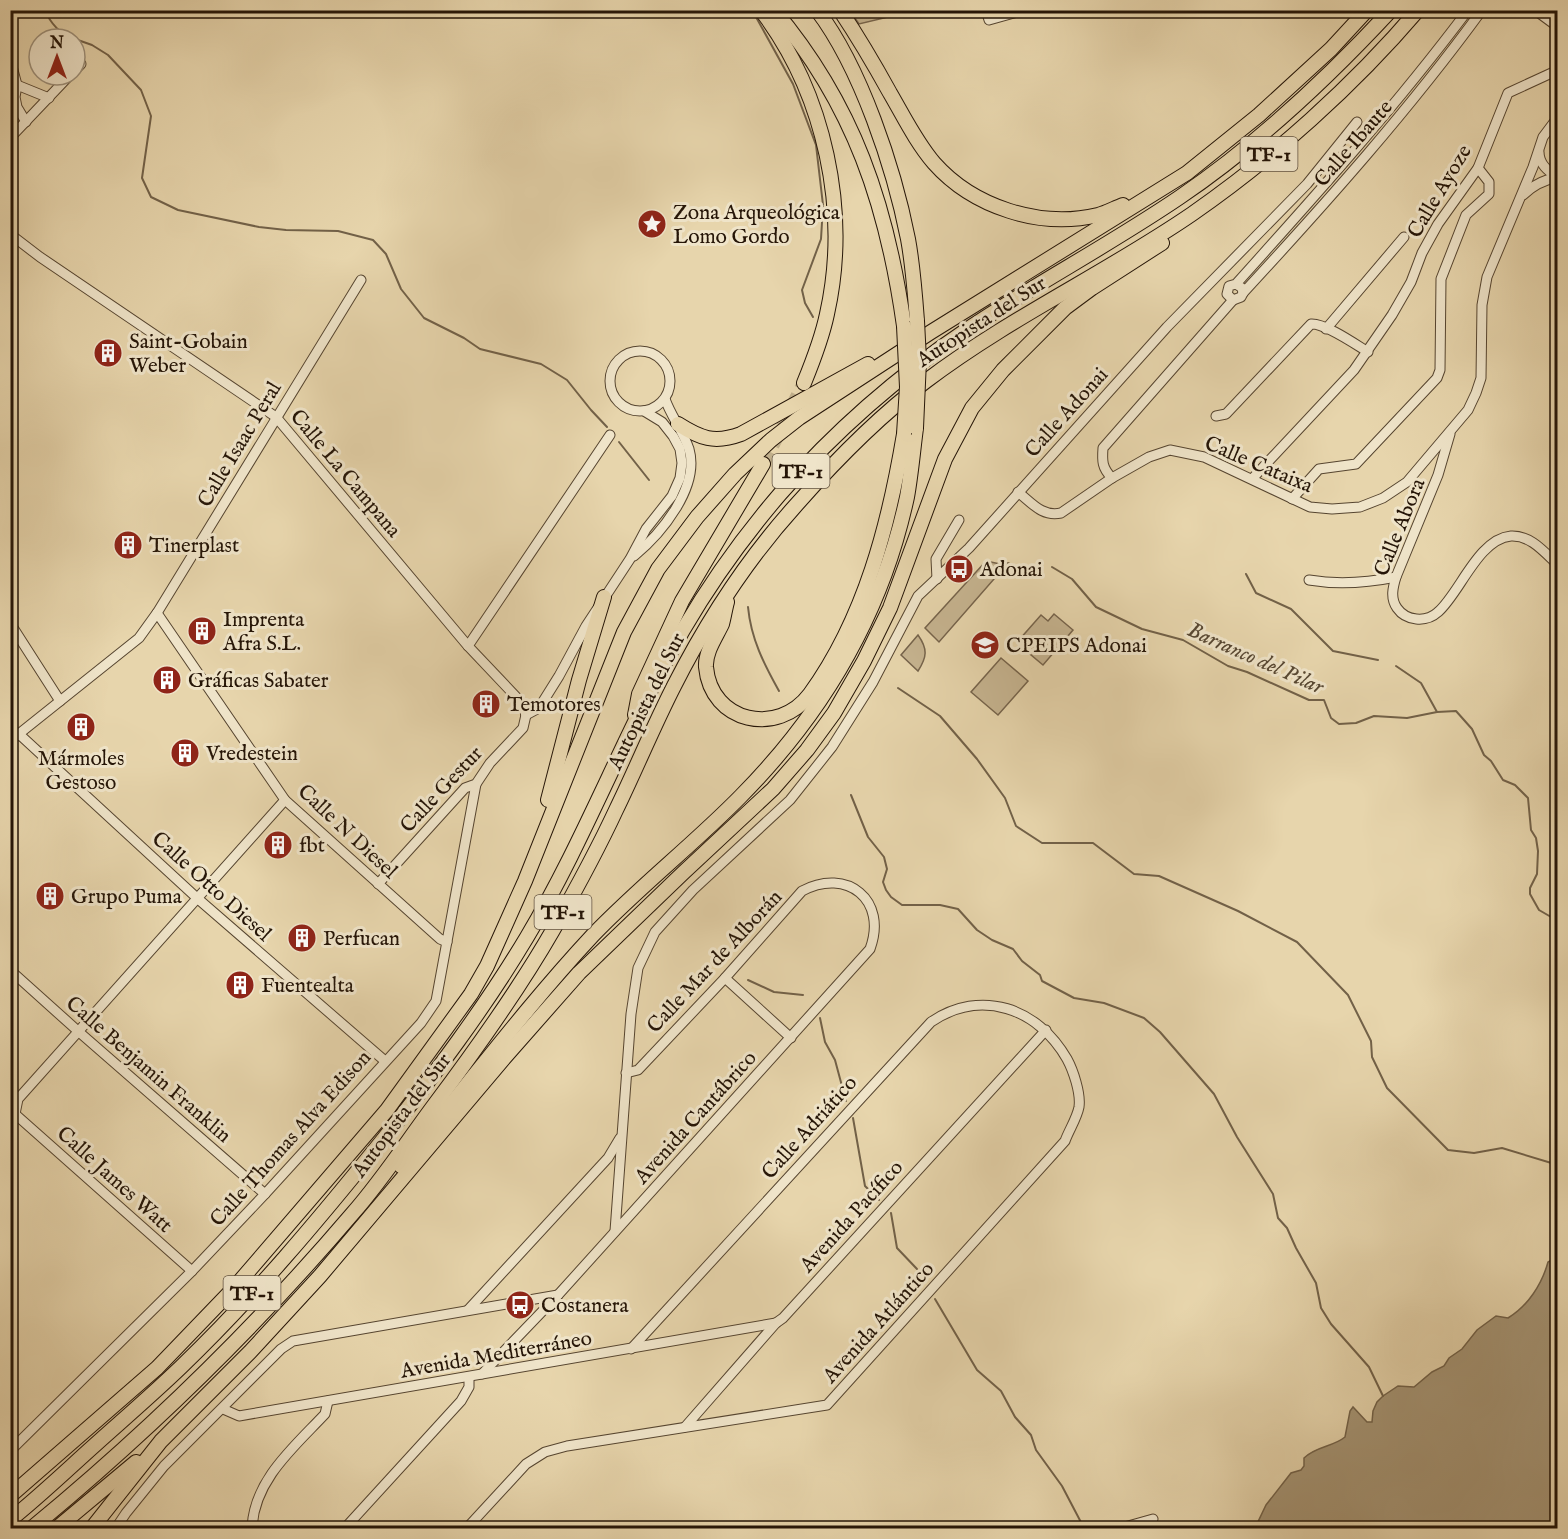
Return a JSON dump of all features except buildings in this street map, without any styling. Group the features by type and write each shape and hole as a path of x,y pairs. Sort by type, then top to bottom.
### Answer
{"highway":[{"path":"761,10 794,61 814,112 830,174 836,233 832,288 816,355 804,383"},
{"path":"774,10 813,63 848,121 867,168 890,242 911,324"},
{"path":"357,1209 386,1184 520,1018 588,942 740,797 787,747 818,705 851,650 866,621 881,583 894,546 907,496 910,431 907,387 911,324 908,240 892,176 873,120 844,52 817,10"},
{"path":"840,10 862,43 917,140 935,164 962,187 985,202 1013,213 1040,217 1068,218 1098,215 1133,201 1187,173"},
{"path":"10,1496 157,1368 234,1288 387,1110 471,994 487,966 525,881 624,632 658,569 690,526 735,474 771,440 800,418 931,332 1187,173 1258,115 1331,49 1367,10"},
{"name":"Autopista del Sur","path":"10,1520 183,1366 325,1213 444,1063 507,968 568,864 631,731 681,634 704,596 752,529 805,468 864,409 932,354 971,327 1132,229 1222,166 1329,75 1391,10"},
{"name":"Autopista del Sur","path":"32,1528 97,1473 180,1396 284,1290 357,1209 480,1043 520,984 552,932 614,815 695,646 730,591 792,509 826,471 924,382 967,352 1191,215 1269,154 1344,90 1418,10"},
{"path":"57,1528 160,1441 250,1352 320,1276 579,973 773,789 807,750 834,713 864,661 890,608 945,459 972,408 1003,370 1065,308 1169,239 1191,215"},
{"path":"678,424 704,438 728,439 931,332"},
{"path":"730,591 722,622 709,650 706,666 713,693 726,707 747,719 774,719 797,708 810,693 837,649 869,580 910,431"},
{"path":"631,731 639,694 682,601 763,464"},
{"path":"525,881 604,597"},
{"path":"92,1528 160,1441"}],"street":[{"path":"986,10 989,20 1024,10"},
{"name":"Calle Ibaute","path":"1236,284 1370,134 1431,60 1468,10"},
{"name":"Calle Ibaute","path":"1243,292 1379,142 1440,67 1482,10"},
{"path":"1535,10 1557,24"},
{"path":"10,59 17,84 15,97 17,107 26,122"},
{"name":"Calle Ayoze","path":"1252,479 1354,370 1368,351 1411,282 1422,253 1438,224 1478,168 1508,93 1557,70"},
{"path":"17,84 49,98"},
{"path":"10,138 59,87"},
{"name":"Calle Cataixa","path":"1018,492 1043,512 1052,515 1061,513 1112,478 1149,457 1170,450 1204,457 1310,507 1332,509 1359,507 1383,498 1407,482 1468,410 1481,378 1484,290 1540,145 1552,129 1557,117"},
{"name":"Calle Adonai","path":"615,1231 626,1073 638,968 655,932 693,890 790,800 832,747 873,682 918,596 969,548 1167,327 1307,184 1357,122"},
{"path":"1370,134 1379,142"},
{"path":"1540,145 1539,158 1548,171 1557,177"},
{"path":"1292,499 1319,469 1356,464 1437,378 1440,370 1440,279 1466,215 1489,194 1489,182 1478,168"},
{"path":"1336,172 1345,180"},
{"path":"1519,199 1545,179 1557,177"},
{"name":"Calle La Campana","path":"10,234 50,264 276,417 468,646 522,703 526,715"},
{"name":"Calle Ayoze","path":"1326,329 1404,237"},
{"name":"Calle Isaac Peral","path":"10,741 139,638 157,613 361,280"},
{"path":"1112,478 1102,462 1103,448 1233,300 1241,297 1242,288 1236,284 1229,285 1227,290 1228,297 1233,300"},
{"path":"1216,416 1227,414 1307,327 1315,323 1368,351"},
{"path":"638,350 652,352 663,360 670,372 671,386 665,399 656,407 644,411 630,410 618,402 611,390 610,376 615,364 625,354 638,350"},
{"path":"630,559 645,546 682,500 689,483 691,467 689,451 665,399"},
{"path":"630,559 646,529 672,496 680,478 682,463 680,449 673,436 662,422 644,411"},
{"name":"Calle Abora","path":"1451,429 1438,475 1392,592 1395,605 1402,614 1411,618 1426,619 1438,612 1486,550 1498,541 1511,536 1524,538 1536,544 1557,565"},
{"path":"468,646 610,435"},
{"path":"937,579 936,558 959,520"},
{"name":"Calle Gestur","path":"378,884 465,788 476,784 490,763 523,728 526,715 539,708 604,597 630,559"},
{"path":"1309,580 1342,584 1396,577"},
{"name":"Calle N Diesel","path":"157,613 285,800 440,939 447,942"},
{"path":"10,623 60,701"},
{"name":"Calle Otto Diesel","path":"19,734 197,898 385,1061"},
{"name":"Calle Thomas Alva Edison","path":"10,1451 192,1271 421,1023 436,1001 476,784"},
{"path":"79,1032 285,800"},
{"name":"Calle Mar de Alborán","path":"626,1073 638,1070 725,978 802,891 817,884 833,882"},
{"name":"Avenida Cantábrico","path":"482,1374 558,1295 870,949 874,936 874,913 868,902 859,892 847,885 833,882"},
{"name":"Calle Benjamin Franklin","path":"10,970 265,1194"},
{"path":"725,978 791,1038"},
{"name":"Calle Adriático","path":"631,1349 919,1032 931,1022 949,1011 965,1006 994,1005 1020,1012 1046,1030"},
{"name":"Avenida Pacífico","path":"685,1427 776,1323 1046,1030"},
{"name":"Avenida Atlántico","path":"467,1528 526,1464 545,1452 567,1446 827,1405 1065,1141 1079,1106 1074,1072 1060,1047 1046,1030"},
{"name":"Calle James Watt","path":"79,1032 18,1099 15,1114 192,1271"},
{"path":"468,1310 605,1161 618,1144 622,1133"},
{"path":"605,1161 620,1170"},
{"path":"618,1207 629,1210 637,1208"},
{"path":"117,1528 126,1513 164,1466 281,1349 293,1341 558,1295"},
{"path":"532,1301 538,1308 538,1316"},
{"name":"Avenida Mediterráneo","path":"223,1408 238,1416 776,1323"},
{"path":"753,1328 758,1334 758,1345"},
{"path":"650,1330 653,1338 661,1344"},
{"path":"504,1353 504,1360 512,1368"},
{"path":"345,1528 461,1401 469,1387 469,1377"},
{"path":"252,1528 254,1510 271,1473 325,1414 327,1401"},
{"path":"1121,1528 1153,1519"}],"shaded area":[{"path":"850,11 913,11 859,24"},
{"path":"986,561 1008,563 939,642 925,628"},
{"path":"1054,614 1073,630 1043,665 1024,649 1026,646 1019,640 1041,615 1048,621"},
{"path":"918,635 925,653 918,671 901,655"},
{"path":"1001,658 1028,681 998,715 971,692"},
{"path":"1557,1257 1557,1528 1255,1528 1266,1505 1291,1473 1301,1470 1304,1466 1304,1458 1345,1437 1350,1411 1353,1407 1367,1422 1372,1422 1373,1411 1383,1396 1398,1386 1414,1387 1432,1372 1444,1366 1477,1330 1496,1316 1508,1318 1522,1307 1538,1286 1548,1262"}],"waterway":[{"path":"45,10 55,27"},
{"name":"Barranco del Pilar","path":"750,10 793,84 816,145 823,205 821,239 802,290 805,303 813,317"},
{"path":"87,43 108,55 141,90 151,116 142,178 151,197 178,210 259,227 338,231 373,240 386,254 401,289 424,318 464,338 480,349 541,364 567,380 607,427"},
{"path":"619,442 649,480"},
{"name":"Barranco del Pilar","path":"1052,567 1072,579 1096,607 1142,629 1183,640 1228,666 1247,672 1309,700 1324,700 1331,718 1339,724 1356,723 1374,716 1407,718 1456,711 1472,729 1484,755 1491,761 1503,780 1515,785 1528,798 1531,830 1536,838 1538,851 1537,874 1530,888 1530,894 1539,910 1558,921"},
{"path":"1246,574 1256,593 1291,609 1333,651 1378,660"},
{"path":"748,607 755,641 779,691"},
{"path":"1396,666 1421,683 1437,712"},
{"path":"898,688 940,716 977,759 1005,798 1016,826 1042,843 1093,843 1134,874 1159,876 1238,911 1297,942 1348,995 1371,1041 1372,1057 1387,1088 1448,1150 1474,1153 1502,1148 1558,1165"},
{"path":"851,795 868,837 884,857 887,869 883,882 891,897 902,905 940,905 958,909 977,930 992,940 1013,949 1022,961 1040,975 1042,981 1074,998 1104,1003 1144,1018 1160,1032 1214,1094 1237,1137 1273,1194 1278,1218 1287,1228 1316,1283 1321,1308 1331,1324 1369,1367 1383,1396"},
{"path":"748,980 774,992 803,995"},
{"path":"820,1018 825,1042 835,1060 846,1101"},
{"path":"853,1118 865,1186 879,1200"},
{"path":"891,1213 897,1248 917,1269"},
{"path":"935,1299 977,1370 1001,1391 1015,1417 1031,1435 1036,1450 1062,1486 1084,1528"}],"tunnel":[{"path":"763,464 804,383"}],"place":[{"name":"Zona Arqueológica Lomo Gordo","path":"652,224"},
{"name":"Saint-Gobain Weber","path":"108,353"},
{"name":"Tinerplast","path":"128,545"},
{"name":"Adonai","path":"959,569"},
{"name":"Imprenta Afra S.L.","path":"202,631"},
{"name":"CPEIPS Adonai","path":"985,645"},
{"name":"Gráficas Sabater","path":"167,680"},
{"name":"Temotores","path":"486,704"},
{"name":"Mármoles Gestoso","path":"81,727"},
{"name":"Vredestein","path":"185,753"},
{"name":"fbt","path":"278,845"},
{"name":"Grupo Puma","path":"50,896"},
{"name":"Perfucan","path":"302,938"},
{"name":"Fuentealta","path":"240,985"},
{"name":"Costanera","path":"520,1305"}]}
